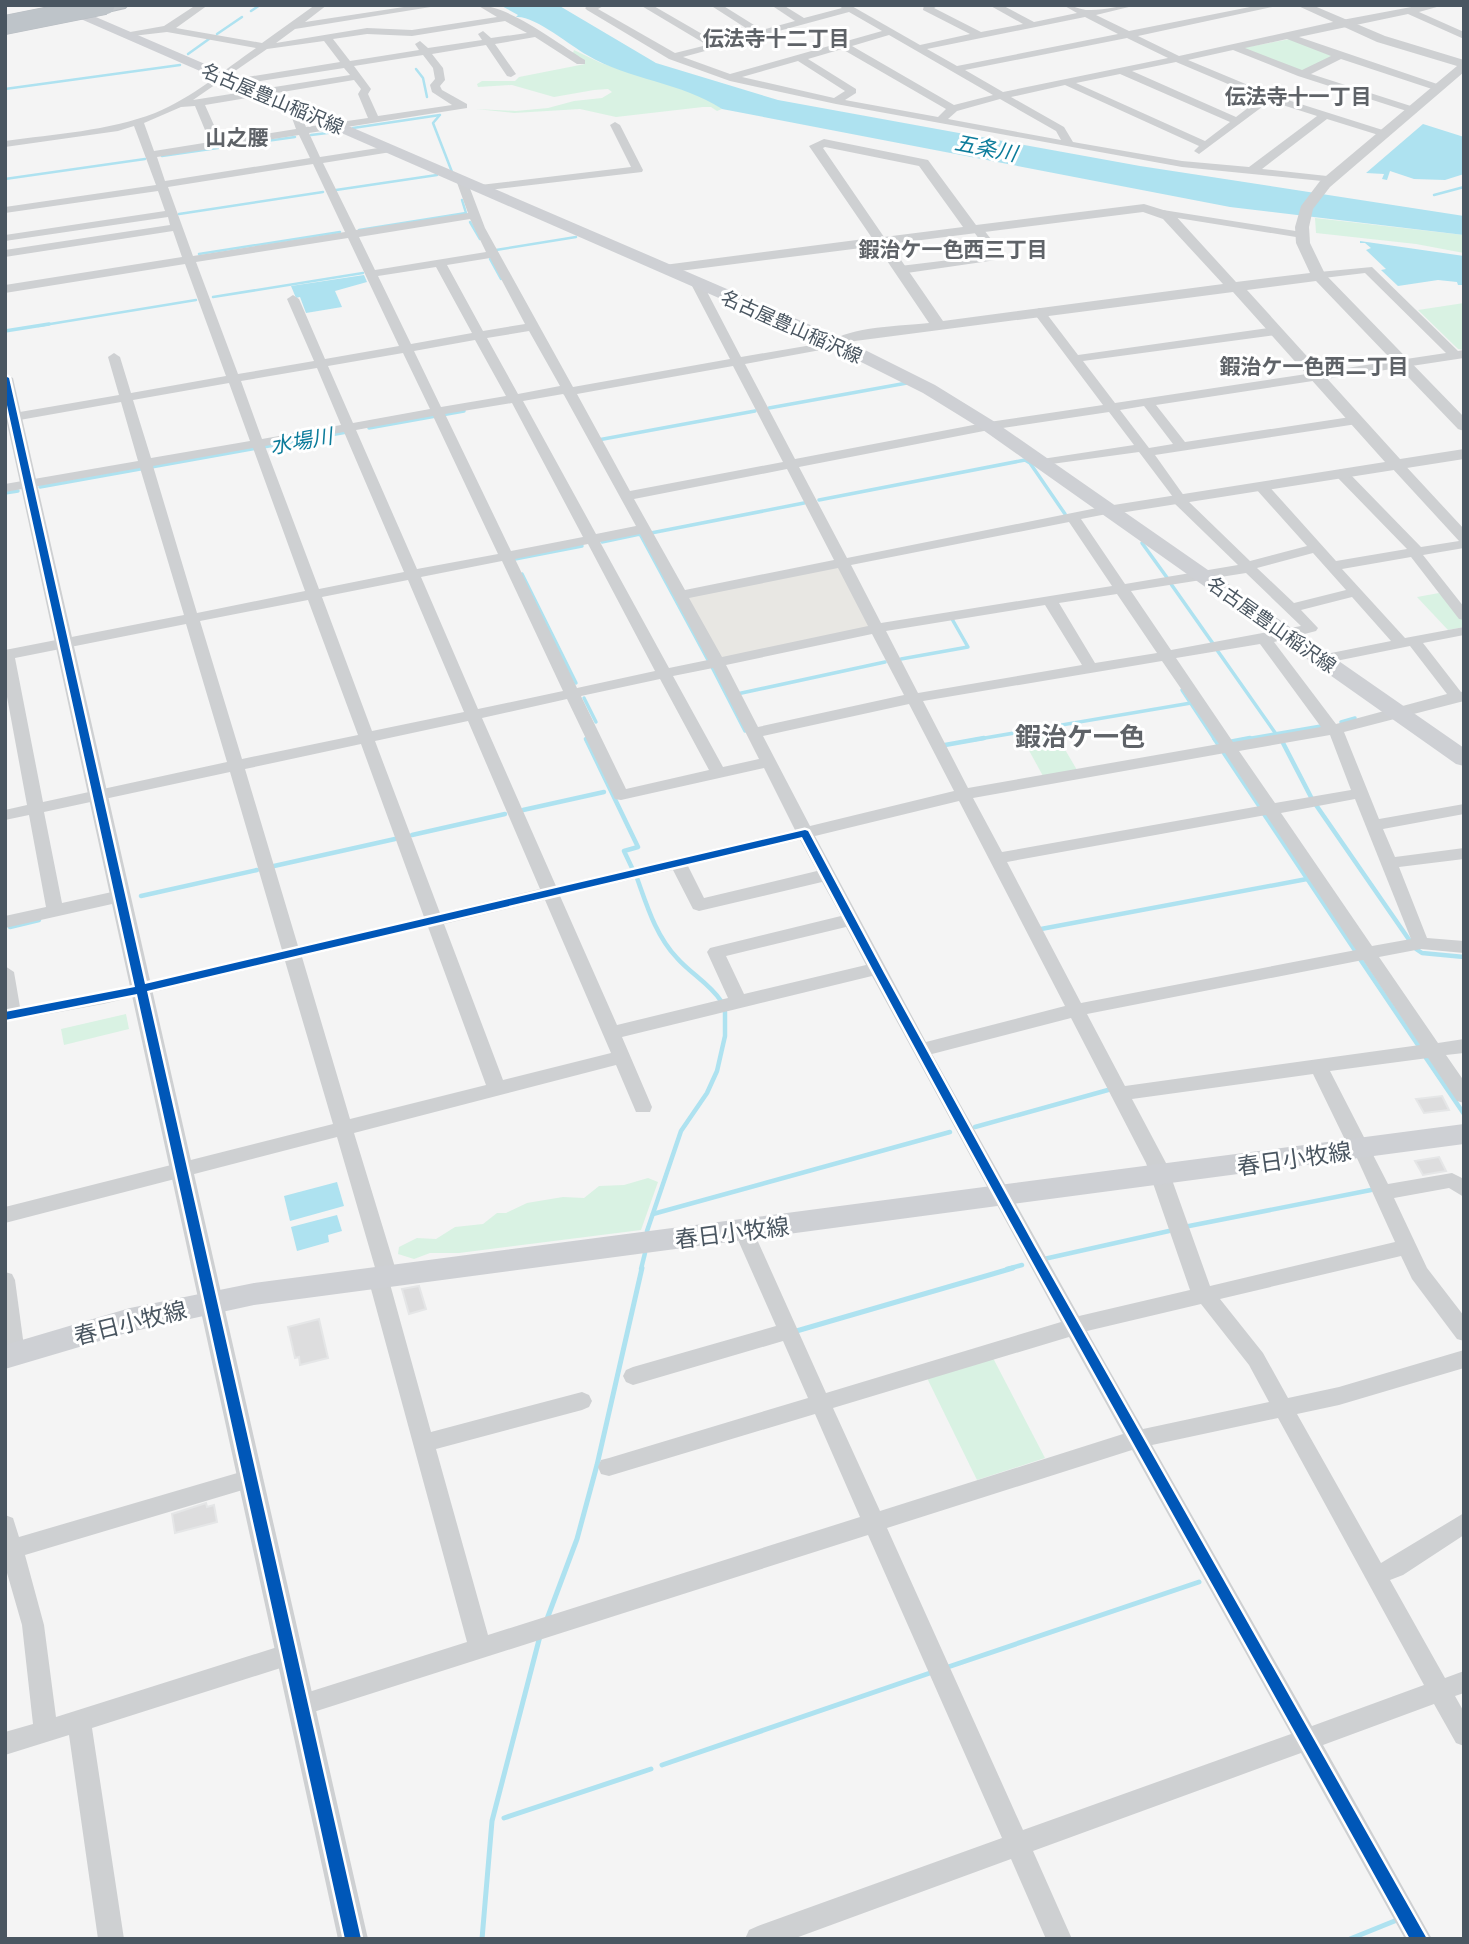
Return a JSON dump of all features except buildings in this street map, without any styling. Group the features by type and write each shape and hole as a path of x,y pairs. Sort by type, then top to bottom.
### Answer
{"highway":[{"path":"5,26 105,5"},
{"path":"5,17 65,7 120,5"},
{"path":"5,26 65,7"}],"main road":[{"name":"名古屋豊山稲沢線","path":"65,7 837,343 929,389 989,426 1464,759"},
{"name":"春日小牧線","path":"10,1356 105,1326 211,1303 1464,1134"}],"street":[{"path":"167,29 202,5"},
{"path":"5,144 138,122 177,106 227,79 262,46 322,5"},
{"path":"291,27 379,10 437,5 454,26"},
{"path":"482,5 537,34 581,62"},
{"path":"600,5 590,8 639,39 673,57 730,78 1069,145 1182,164 1253,170 1328,181"},
{"path":"645,5 714,46"},
{"path":"715,5 760,33"},
{"path":"776,5 803,22"},
{"path":"934,5 926,8 979,35"},
{"path":"994,5 1033,25"},
{"path":"1068,5 1180,60 1268,97 1385,134"},
{"path":"918,48 1132,5"},
{"path":"1218,5 1235,13"},
{"path":"956,69 1276,5"},
{"path":"1301,5 1381,39 1464,65 1328,181 1306,209 1302,231 1303,243 1319,275 1464,426"},
{"path":"941,120 953,109 1003,95 1439,5"},
{"path":"673,57 803,22 847,7 1060,129 1069,145"},
{"path":"1410,11 1458,30 1464,36"},
{"path":"124,34 167,29 262,46 367,31 412,33 507,18"},
{"path":"474,23 511,74"},
{"path":"730,78 890,32"},
{"path":"150,155 463,106 437,92 435,85 440,80 438,68 412,33"},
{"path":"227,79 537,34"},
{"path":"1288,36 1439,88"},
{"path":"327,38 344,64 366,89 363,94 375,121"},
{"path":"844,46 953,109"},
{"path":"1236,48 1302,74 1413,110"},
{"path":"1302,74 1340,56"},
{"path":"800,58 852,91 836,101"},
{"path":"1122,71 1237,121"},
{"path":"177,106 356,77"},
{"path":"1066,82 1206,145"},
{"path":"1182,164 1268,97"},
{"path":"199,103 217,145"},
{"path":"293,107 406,349 621,795 769,762"},
{"path":"1253,170 1324,116"},
{"path":"138,122 497,1089"},
{"path":"480,188 638,170 615,125"},
{"path":"900,270 999,257 923,163 817,144 815,146 879,240 939,326"},
{"path":"5,210 391,149"},
{"path":"462,180 474,215 494,254 717,662 850,920 1000,1197 1419,1939"},
{"path":"664,269 1136,208 1302,231"},
{"path":"5,238 172,213"},
{"path":"1163,213 1276,331 1464,538"},
{"path":"5,289 474,215"},
{"path":"5,254 177,227"},
{"path":"371,274 494,254"},
{"path":"440,263 718,773"},
{"path":"5,488 146,466 738,361 837,343 852,337 1368,269 1460,354"},
{"path":"697,284 1120,1094 1160,1176 1199,1287 1256,1359 1464,1735"},
{"path":"293,299 643,1107"},
{"path":"754,733 915,698 1287,635 1311,628 1179,498 1039,313"},
{"path":"14,417 534,327"},
{"path":"1074,359 1276,331"},
{"path":"626,496 989,426 1460,354"},
{"path":"114,358 343,1129 423,1443 481,1648"},
{"path":"5,378 353,1939"},
{"path":"1147,402 1181,446"},
{"path":"1042,463 1357,420"},
{"path":"680,594 1108,510 1464,454"},
{"path":"1341,473 1416,552 1442,591 1464,615"},
{"path":"5,972 9,1016 291,954 964,793 1333,730 1461,697 1355,592 1261,486"},
{"path":"1073,517 1464,1096"},
{"path":"55,911 6,655 644,529"},
{"path":"1332,566 1464,544"},
{"path":"5,815 878,628 1203,576 1316,548"},
{"path":"1291,608 1355,592"},
{"path":"1050,601 1091,668"},
{"path":"1321,659 1406,640 1464,631"},
{"path":"1264,639 1333,730 1421,943"},
{"path":"998,858 1361,793"},
{"path":"1374,825 1464,808"},
{"path":"1389,863 1464,853"},
{"path":"678,863 699,905 827,875"},
{"path":"5,922 121,896"},
{"path":"739,1002 716,952 850,920"},
{"path":"920,1049 1076,1010 1421,943 1464,947"},
{"path":"611,1033 876,969"},
{"path":"1120,1094 1464,1046"},
{"path":"5,1215 621,1057"},
{"path":"1318,1066 1419,1273 1464,1334"},
{"path":"1382,1194 1452,1180 1464,1190"},
{"path":"744,1231 1059,1939"},
{"path":"608,1467 1074,1326 1407,1247"},
{"path":"5,1280 10,1356"},
{"path":"633,1376 788,1331"},
{"path":"301,1705 1138,1438 1339,1396 1464,1359"},
{"path":"423,1443 582,1401"},
{"path":"10,1552 251,1478"},
{"path":"1374,1576 1395,1568 1464,1523"},
{"path":"5,1525 10,1552 33,1625 46,1731"},
{"path":"5,1744 290,1654"},
{"path":"758,1939 1464,1682"},
{"path":"79,1720 111,1939"}],"shaded area":[{"path":"840,567 869,624 867,627 718,659 685,596"}],"green space":[{"path":"1290,39 1335,57 1301,72 1242,48"},
{"path":"574,50 601,63 703,96 722,109 717,111 711,107 703,107 616,117 580,109 514,113 476,109 516,111 548,108 574,101 602,98 612,92 608,89 594,90 554,97 512,85 478,87 477,84 482,81 515,81 519,77 585,64 573,53"},
{"path":"1315,218 1464,235 1464,253 1416,244 1316,233"},
{"path":"1464,303 1464,350 1458,349 1418,310"},
{"path":"1439,593 1464,620 1464,627 1448,630 1417,597"},
{"path":"1053,729 1077,770 1043,776 1020,734"},
{"path":"126,1014 129,1029 64,1045 61,1029"},
{"path":"648,1178 658,1182 641,1230 459,1253 430,1253 414,1259 398,1254 399,1247 417,1238 436,1239 455,1227 483,1224 497,1213 506,1213 527,1203 563,1197 584,1198 599,1186 624,1185"},
{"path":"993,1358 1045,1458 977,1480 927,1378"}],"water":[{"name":"五条川","path":"500,5 558,5 656,63 778,100 1140,166 1464,216 1464,235 1230,207 722,109 690,93 603,63 542,26 516,17 518,15"},
{"path":"1423,124 1464,137 1464,174 1445,180 1414,179 1390,171 1387,180 1382,179 1384,174 1366,173"},
{"path":"1360,241 1464,256 1464,285 1438,280 1398,286 1381,270 1386,269 1366,250 1371,248"},
{"path":"364,275 367,282 335,291 342,307 306,313 300,297 296,298 291,286"},
{"path":"337,1182 344,1206 290,1221 284,1196"},
{"path":"337,1215 342,1231 328,1235 329,1242 297,1251 291,1227"}],"waterway":[{"path":"251,11 260,5"},
{"path":"217,34 242,17"},
{"path":"188,54 209,39"},
{"path":"5,89 180,65"},
{"path":"416,69 423,78 427,97"},
{"path":"353,128 440,115"},
{"path":"439,116 433,123 452,172"},
{"path":"311,135 335,132"},
{"path":"162,156 295,137"},
{"path":"5,179 145,159"},
{"path":"336,190 437,175"},
{"path":"1434,195 1464,187"},
{"path":"179,214 323,192"},
{"path":"359,230 466,213 462,200"},
{"path":"470,222 480,239"},
{"path":"199,254 340,232"},
{"path":"496,250 576,237"},
{"path":"490,259 501,279"},
{"path":"213,297 363,273"},
{"path":"38,326 196,300"},
{"path":"5,331 49,324"},
{"path":"769,408 907,383"},
{"name":"水場川","path":"369,428 464,411"},
{"path":"598,440 755,411"},
{"name":"水場川","path":"40,487 347,432"},
{"path":"819,500 1025,460 1030,463 1065,514"},
{"name":"水場川","path":"5,493 18,491"},
{"path":"651,533 804,503"},
{"path":"602,542 640,534 708,660"},
{"path":"1142,543 1168,579"},
{"path":"515,559 582,546"},
{"path":"522,574 576,683"},
{"path":"1171,584 1214,645"},
{"path":"901,659 968,647 952,619"},
{"path":"1217,650 1276,734"},
{"path":"737,694 885,662"},
{"path":"712,667 745,731"},
{"path":"1182,690 1191,703"},
{"path":"584,698 596,722"},
{"path":"973,740 1191,703"},
{"path":"1191,703 1215,740"},
{"path":"1341,722 1355,718"},
{"path":"1276,734 1321,726"},
{"path":"1240,740 1276,734"},
{"path":"945,745 984,738"},
{"path":"1214,738 1218,744"},
{"path":"1229,742 1250,738"},
{"path":"586,739 638,847 624,851 633,870"},
{"path":"1283,743 1312,799"},
{"path":"1224,753 1260,807"},
{"path":"523,810 604,792"},
{"path":"1316,805 1410,941"},
{"path":"412,835 505,814"},
{"path":"1264,814 1356,952"},
{"path":"274,866 395,839"},
{"path":"141,896 257,870"},
{"path":"637,878 663,940 677,958 721,1001"},
{"path":"1041,929 1307,879"},
{"path":"10,927 39,920"},
{"path":"1416,949 1422,953 1464,957"},
{"path":"1360,959 1420,1048"},
{"path":"647,1231 681,1131 707,1093 717,1071 725,1036 725,1012"},
{"path":"1424,1055 1464,1114"},
{"path":"975,1127 1108,1090"},
{"path":"653,1214 950,1132"},
{"path":"1184,1227 1371,1190"},
{"path":"1044,1259 1169,1231"},
{"path":"641,1269 645,1253"},
{"path":"1007,1269 1022,1265"},
{"path":"547,1619 577,1539 597,1465 642,1268"},
{"path":"793,1332 1013,1268"},
{"path":"948,1667 1199,1582"},
{"path":"482,1939 492,1821 540,1636"},
{"path":"662,1765 930,1673"},
{"path":"504,1818 651,1769"},
{"path":"1350,1939 1397,1920"}],"cycle path":[{"path":"5,378 353,1939"},
{"path":"5,1016 103,998 805,833 954,1112 1419,1939"}],"district":[{"name":"伝法寺十二丁目","path":"776,37"},
{"name":"伝法寺十一丁目","path":"1298,95"},
{"name":"山之腰","path":"237,136"},
{"name":"鍜治ケ一色西三丁目","path":"953,248"},
{"name":"鍜治ケ一色西二丁目","path":"1314,365"},
{"name":"鍜治ケ一色","path":"1080,735"}]}
